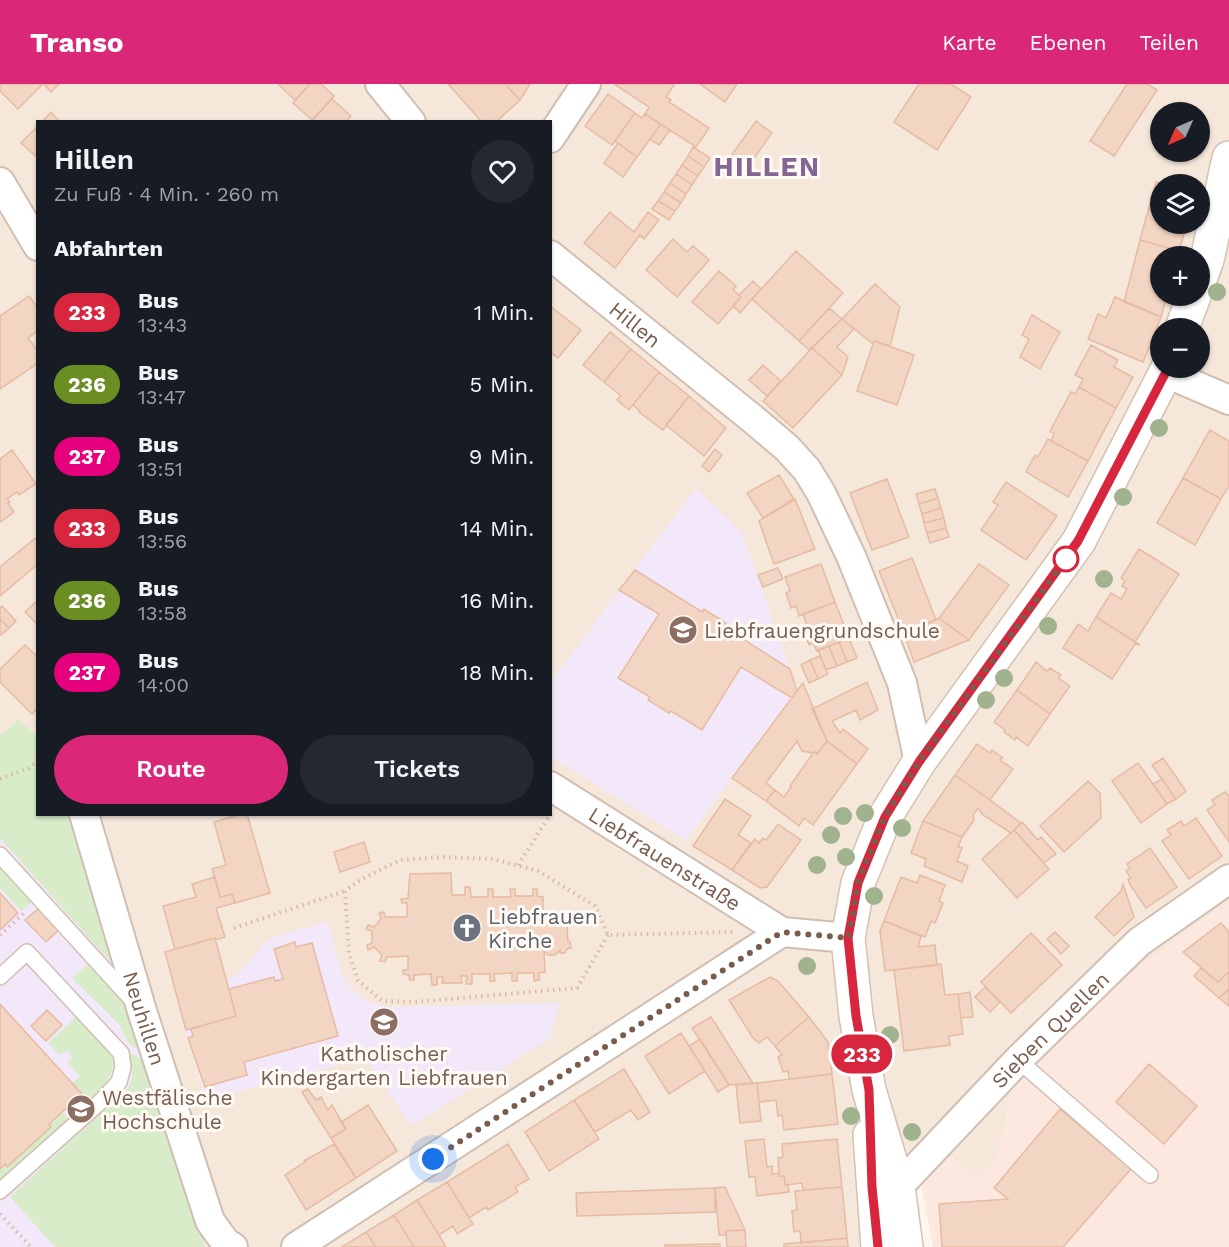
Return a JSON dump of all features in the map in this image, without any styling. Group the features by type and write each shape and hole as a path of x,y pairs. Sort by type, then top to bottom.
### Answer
{"main road":[{"path":"1210,246 1229,158"},
{"path":"906,1247 898,1187 869,1090 856,1016 848,938 858,883 885,817 919,762 1078,541 1163,378"},
{"path":"869,1090 872,1187 878,1247"}],"street":[{"path":"380,84 409,120"},
{"path":"552,135 585,84"},
{"path":"0,182 36,243"},
{"name":"Hillen","path":"552,257 762,427 787,448 807,470 821,493 851,556 902,683 919,762"},
{"path":"1184,378 1229,400"},
{"name":"Liebfrauenstraße","path":"557,790 782,932"},
{"name":"Neuhillen","path":"85,816 142,1011 210,1221 225,1242 233,1247"},
{"name":"Sieben Quellen","path":"898,1187 1018,1060 1139,942 1224,891"},
{"path":"296,1247 782,932 848,938"}],"lane":[{"path":"0,855 142,1011"},
{"path":"0,977 27,952 121,1053 123,1067 120,1082 0,1191"},
{"path":"1018,1060 1150,1175"}],"path":[{"path":"0,780 29,768 36,763"},
{"path":"518,865 543,816"},
{"path":"234,928 345,891 360,880 400,860 443,857 493,859 538,871 595,906 608,935"},
{"path":"345,891 349,954 358,980 382,1000 414,1002 577,988 608,935"},
{"path":"0,935 39,898"},
{"path":"608,935 717,932"},
{"path":"0,1214 31,1247"}],"shaded area":[{"path":"0,84 1229,84 1229,901 1101,996 1011,1090 999,1156 976,1181 944,1151 920,1177 879,1247 0,1247"},
{"name":"Liebfrauengrundschule","path":"696,488 743,534 797,691 686,840 552,758 552,680"},
{"name":"Westfälische Hochschule","path":"0,838 119,971 203,1247 0,1247"},
{"path":"1229,901 1229,1247 933,1247 920,1177 944,1151 977,1180 999,1156 1011,1090 1101,996"},
{"name":"Katholischer Kindergarten Liebfrauen","path":"327,922 343,976 353,991 370,1002 388,1007 559,1003 550,1038 412,1126 365,1058 206,1100 186,1030 236,1016 226,979 236,976 270,938"}],"green space":[{"path":"18,720 36,735 36,816 67,816 119,971 0,838 0,736"},
{"path":"0,863 34,900 21,911 0,888"},
{"path":"60,929 126,1001 148,1056 128,1043 119,1024 72,978 89,963 58,931"},
{"path":"77,1016 105,1046 113,1064 112,1072 102,1088 75,1113 69,1106 82,1094 72,1083 80,1076 67,1062 72,1058 70,1052 66,1051 60,1055 48,1043"},
{"path":"130,1052 150,1065 205,1247 55,1247 10,1197 128,1088 132,1079"},
{"path":"62,1112 68,1119 0,1182 0,1169 5,1164 8,1167 51,1127 49,1124"}],"building":[{"path":"0,84 43,84 18,109 0,91"},
{"path":"44,84 59,84 51,92"},
{"path":"278,84 310,84 295,100"},
{"path":"310,84 321,84 334,96 312,120 293,103"},
{"path":"448,84 505,84 520,100 498,120 480,120"},
{"path":"505,84 530,84 520,100"},
{"path":"614,84 672,84 674,85 666,97 671,100 669,102 709,128 696,147 645,114 649,107"},
{"path":"700,84 737,84 725,102"},
{"path":"919,84 951,84 971,97 937,150 894,122"},
{"path":"1127,84 1147,84 1157,90 1114,156 1090,141"},
{"path":"608,94 635,113 612,145 585,126"},
{"path":"332,99 351,116 348,120 313,120"},
{"path":"51,112 58,120 44,120"},
{"path":"635,113 642,118 645,114 661,124 637,157 615,141"},
{"path":"756,121 772,133 747,168 731,156"},
{"path":"661,124 670,130 659,145 650,139"},
{"path":"36,128 36,156 21,143"},
{"path":"618,143 637,157 623,177 604,163"},
{"path":"693,147 710,158 704,167 688,156"},
{"path":"688,156 704,167 698,176 682,165"},
{"path":"682,165 698,176 692,185 676,174"},
{"path":"676,174 692,185 686,194 670,183"},
{"path":"670,183 686,194 681,203 664,192"},
{"path":"664,192 681,203 675,211 658,201"},
{"path":"658,201 675,211 669,220 652,209"},
{"path":"1150,204 1150,234 1184,234 1180,246 1161,246 1140,240"},
{"path":"610,212 634,232 648,212 659,220 644,239 640,235 615,268 584,243"},
{"path":"673,239 687,252 693,246 709,260 677,297 646,270"},
{"path":"1140,240 1161,246 1150,246 1150,306 1164,306 1161,317 1124,302"},
{"path":"796,251 843,293 799,341 752,299"},
{"path":"719,271 736,286 733,290 741,297 718,324 692,302"},
{"path":"753,281 761,289 740,313 733,306 741,297 739,295"},
{"path":"875,284 900,307 890,346 874,341 873,344 842,319"},
{"path":"29,296 36,305 36,332 28,338 36,348 36,364 0,389 0,316"},
{"path":"1115,297 1161,317 1150,318 1150,344 1143,362 1088,339 1098,314 1106,318"},
{"path":"552,308 581,330 558,358 552,354"},
{"path":"829,308 842,319 809,350 799,341"},
{"path":"1032,315 1060,332 1040,369 1020,357 1029,339 1022,335"},
{"path":"842,319 854,329 837,347 848,357 842,375 812,348"},
{"path":"610,332 631,349 604,382 583,365"},
{"path":"874,341 914,355 897,405 857,391"},
{"path":"1091,345 1118,360 1114,367 1133,377 1116,408 1079,387 1083,379 1075,375"},
{"path":"812,348 842,375 793,428 763,401"},
{"path":"631,349 659,372 629,410 617,400 621,396 604,382"},
{"path":"763,365 781,381 767,396 749,380"},
{"path":"659,372 689,396 663,430 633,405"},
{"path":"1079,387 1116,408 1088,461 1051,441 1054,434 1050,431 1071,392 1075,394"},
{"path":"689,396 726,428 704,456 666,425"},
{"path":"1210,430 1229,441 1229,486 1221,499 1183,478"},
{"path":"1048,439 1088,461 1068,497 1026,472 1035,455 1038,457"},
{"path":"715,449 722,455 709,472 702,466"},
{"path":"12,450 36,484 19,495 17,492 7,499 14,512 0,522 0,459"},
{"path":"779,475 794,499 763,518 747,493"},
{"path":"1183,478 1221,499 1195,545 1157,523"},
{"path":"887,479 909,537 872,550 850,493"},
{"path":"1006,482 1057,516 1026,560 981,530 998,505 993,502"},
{"path":"935,489 938,498 919,504 916,494"},
{"path":"938,498 941,508 922,514 919,504"},
{"path":"795,499 815,549 774,564 759,521"},
{"path":"941,508 944,518 924,523 922,514"},
{"path":"944,518 946,528 927,533 924,523"},
{"path":"946,528 949,537 930,543 927,533"},
{"path":"36,538 36,566 0,596 0,567"},
{"path":"1139,549 1179,574 1135,642 1096,617 1111,593 1121,599 1127,589 1122,586 1125,581 1121,578"},
{"path":"912,558 936,620 904,633 879,571"},
{"path":"821,564 835,602 799,616 796,606 791,608 786,593 790,591 785,577"},
{"path":"979,564 1009,585 969,640 939,618"},
{"path":"778,568 783,579 763,587 758,575"},
{"path":"635,570 702,612 704,609 726,623 724,627 790,669 797,691 792,698 741,667 702,730 648,700 650,697 618,678 659,614 619,590"},
{"path":"36,602 36,623 25,612"},
{"path":"835,602 849,638 817,651 813,643 809,645 804,630 808,629 803,614"},
{"path":"2,606 16,621 9,628 0,619"},
{"path":"1096,617 1140,645 1135,644 1112,679 1063,648 1078,624 1088,631"},
{"path":"939,618 969,640 914,662 904,633"},
{"path":"0,619 9,628 1,635 0,634"},
{"path":"849,638 857,658 847,662 839,642"},
{"path":"839,642 847,662 837,666 829,646"},
{"path":"25,645 36,655 36,710 32,714 0,682 0,669"},
{"path":"829,646 837,666 826,670 818,650"},
{"path":"820,656 828,674 818,679 810,660"},
{"path":"810,660 818,679 809,683 801,665"},
{"path":"1036,662 1047,671 1050,668 1061,675 1058,678 1070,686 1050,714 1017,690"},
{"path":"867,682 878,710 860,720 856,710 832,721 840,733 843,729 868,749 857,764 827,741 812,709"},
{"path":"803,683 827,741 817,754 802,751 797,741 766,783 775,790 766,801 732,778"},
{"path":"1017,690 1050,714 1028,746 1016,737 1015,740 994,722"},
{"path":"827,741 857,764 813,825 804,818 799,826 766,801 775,790 784,797 813,753 817,754"},
{"path":"977,744 990,753 992,750 1003,758 1000,760 1013,769 990,800 955,775"},
{"path":"1163,758 1186,791 1176,799 1152,765"},
{"path":"1138,763 1167,804 1141,823 1112,781"},
{"path":"955,775 1021,823 1011,833 983,815 978,808 973,815 974,820 962,837 923,821"},
{"path":"1162,779 1176,799 1167,804 1153,784"},
{"path":"1088,781 1100,793 1101,818 1064,852 1040,826"},
{"path":"1225,792 1229,796 1229,842 1207,810 1215,805 1212,800"},
{"path":"725,799 751,816 738,835 751,843 732,870 693,846"},
{"path":"234,816 248,816 270,893 235,903 232,894 220,897 212,869 226,865 214,822"},
{"path":"1196,818 1222,856 1189,879 1162,841 1171,835 1167,830 1181,821 1184,826"},
{"path":"923,821 962,837 958,847 962,848 957,861 968,866 962,882 924,866 926,859 911,853"},
{"path":"1022,822 1038,840 1041,837 1056,854 1044,863 1014,830"},
{"path":"778,824 801,840 767,887 760,888 732,870 755,839 759,843 763,838 766,840"},
{"path":"1014,830 1049,869 1017,898 982,859"},
{"path":"364,842 370,862 340,872 334,852"},
{"path":"1150,848 1177,887 1146,908 1130,885 1128,879 1131,878 1126,871 1130,868 1127,864"},
{"name":"Liebfrauen Kirche","path":"451,873 452,895 465,895 465,887 470,887 471,897 488,897 488,889 493,889 493,897 511,897 510,889 515,889 515,896 533,896 533,889 537,889 537,896 543,897 543,919 548,913 553,913 557,919 559,915 565,915 566,920 570,920 570,926 567,926 568,942 571,948 565,953 560,953 560,950 555,955 548,955 544,951 545,972 539,973 539,980 534,981 534,973 517,973 517,981 512,981 512,973 494,974 495,981 490,981 490,974 472,974 472,984 466,984 467,976 461,976 462,983 442,983 443,977 437,977 437,985 432,985 431,974 414,975 414,980 410,980 409,975 403,974 403,970 408,970 408,956 387,957 385,962 380,961 382,955 374,947 368,950 367,945 372,943 372,931 366,929 368,925 374,927 381,919 379,913 384,912 385,917 407,917 407,903 402,903 401,899 408,898 410,874"},
{"path":"920,875 945,885 939,901 943,903 935,923 931,921 925,937 884,921 901,877 917,883"},
{"path":"215,877 220,897 232,894 235,903 216,908 225,937 175,949 163,906 196,897 192,884"},
{"path":"1123,884 1134,917 1114,936 1095,917 1121,891"},
{"path":"0,893 18,913 0,930"},
{"path":"40,907 60,929 46,942 25,920"},
{"path":"884,921 921,936 918,947 935,945 937,965 885,971 880,931"},
{"path":"1221,923 1229,932 1229,972 1218,982 1183,952"},
{"path":"1055,932 1069,946 1061,954 1047,939"},
{"path":"1031,933 1062,965 1011,1013 981,982"},
{"path":"215,938 236,1016 186,1030 165,952"},
{"path":"295,942 296,947 312,943 338,1036 244,1062 247,1075 205,1087 188,1038 193,1036 191,1029 236,1016 229,989 274,977 275,981 283,979 274,949"},
{"path":"941,964 945,995 958,994 963,1034 949,1036 950,1045 904,1051 894,970"},
{"path":"1201,968 1218,982 1229,972 1229,989 1219,998 1194,976"},
{"path":"770,977 778,981 809,1017 775,1046 767,1037 759,1043 753,1038 729,1000"},
{"path":"985,987 1000,1002 990,1012 975,997"},
{"path":"1229,989 1229,1006 1219,998"},
{"path":"970,992 973,1017 961,1018 958,994"},
{"path":"0,1004 82,1094 49,1124 51,1127 7,1167 5,1164 0,1169"},
{"path":"47,1010 62,1025 46,1041 31,1026"},
{"path":"711,1017 753,1083 729,1085 692,1028"},
{"path":"809,1017 828,1042 832,1074 789,1079 788,1071 783,1072 778,1057 782,1055 775,1046"},
{"path":"681,1033 705,1071 669,1094 645,1056"},
{"path":"700,1039 729,1085 718,1092 689,1046"},
{"path":"1149,1064 1197,1106 1164,1144 1116,1102"},
{"path":"624,1069 650,1112 638,1120 631,1110 595,1132 574,1100"},
{"path":"832,1074 838,1124 784,1130 782,1115 778,1116 776,1100 759,1102 757,1083"},
{"path":"757,1083 761,1121 740,1123 736,1085"},
{"path":"308,1089 316,1100 321,1097 328,1110 332,1105 346,1129 331,1138 302,1092"},
{"path":"574,1100 599,1139 549,1171 525,1132"},
{"path":"368,1105 397,1151 356,1178 331,1138 346,1129 341,1122"},
{"path":"1060,1109 1131,1169 1063,1247 942,1247 939,1204 1008,1199 994,1188"},
{"path":"764,1139 767,1167 772,1166 772,1174 779,1173 779,1176 784,1176 789,1192 757,1196 755,1177 749,1177 745,1141"},
{"path":"837,1139 842,1187 803,1190 802,1183 785,1185 784,1176 779,1176 778,1158 783,1157 782,1144"},
{"path":"334,1144 356,1178 306,1210 285,1175"},
{"path":"508,1144 529,1179 515,1187 518,1192 488,1210 486,1207 469,1218 447,1182"},
{"path":"447,1182 473,1224 457,1234 453,1226 439,1235 417,1200"},
{"path":"725,1187 745,1230 726,1231 726,1235 719,1235 715,1188"},
{"path":"842,1187 847,1238 801,1243 800,1231 794,1232 792,1211 797,1210 795,1191"},
{"path":"715,1188 715,1212 577,1216 576,1193"},
{"path":"417,1200 446,1247 414,1247 394,1215"},
{"path":"394,1215 414,1247 376,1247 366,1232"},
{"path":"745,1230 746,1247 727,1247 726,1231"},
{"path":"366,1232 376,1247 342,1247"},
{"path":"847,1238 848,1247 784,1247 784,1244"},
{"path":"720,1244 720,1247 665,1247 665,1245"}],"bus line":[{"name":"233","path":"878,1247 872,1187 869,1090 856,1016 848,938 858,883 885,817 919,762 1078,541 1163,378"}],"place":[{"name":"Liebfrauengrundschule","path":"683,630"},
{"name":"Liebfrauen Kirche","path":"467,928"},
{"name":"Katholischer Kindergarten Liebfrauen","path":"384,1022"},
{"name":"Westfälische Hochschule","path":"81,1109"}],"district":[{"name":"HILLEN","path":"767,167"}],"route":[{"path":"433,1159 782,932 848,938 858,883 885,817 919,762 1066,559"}]}
